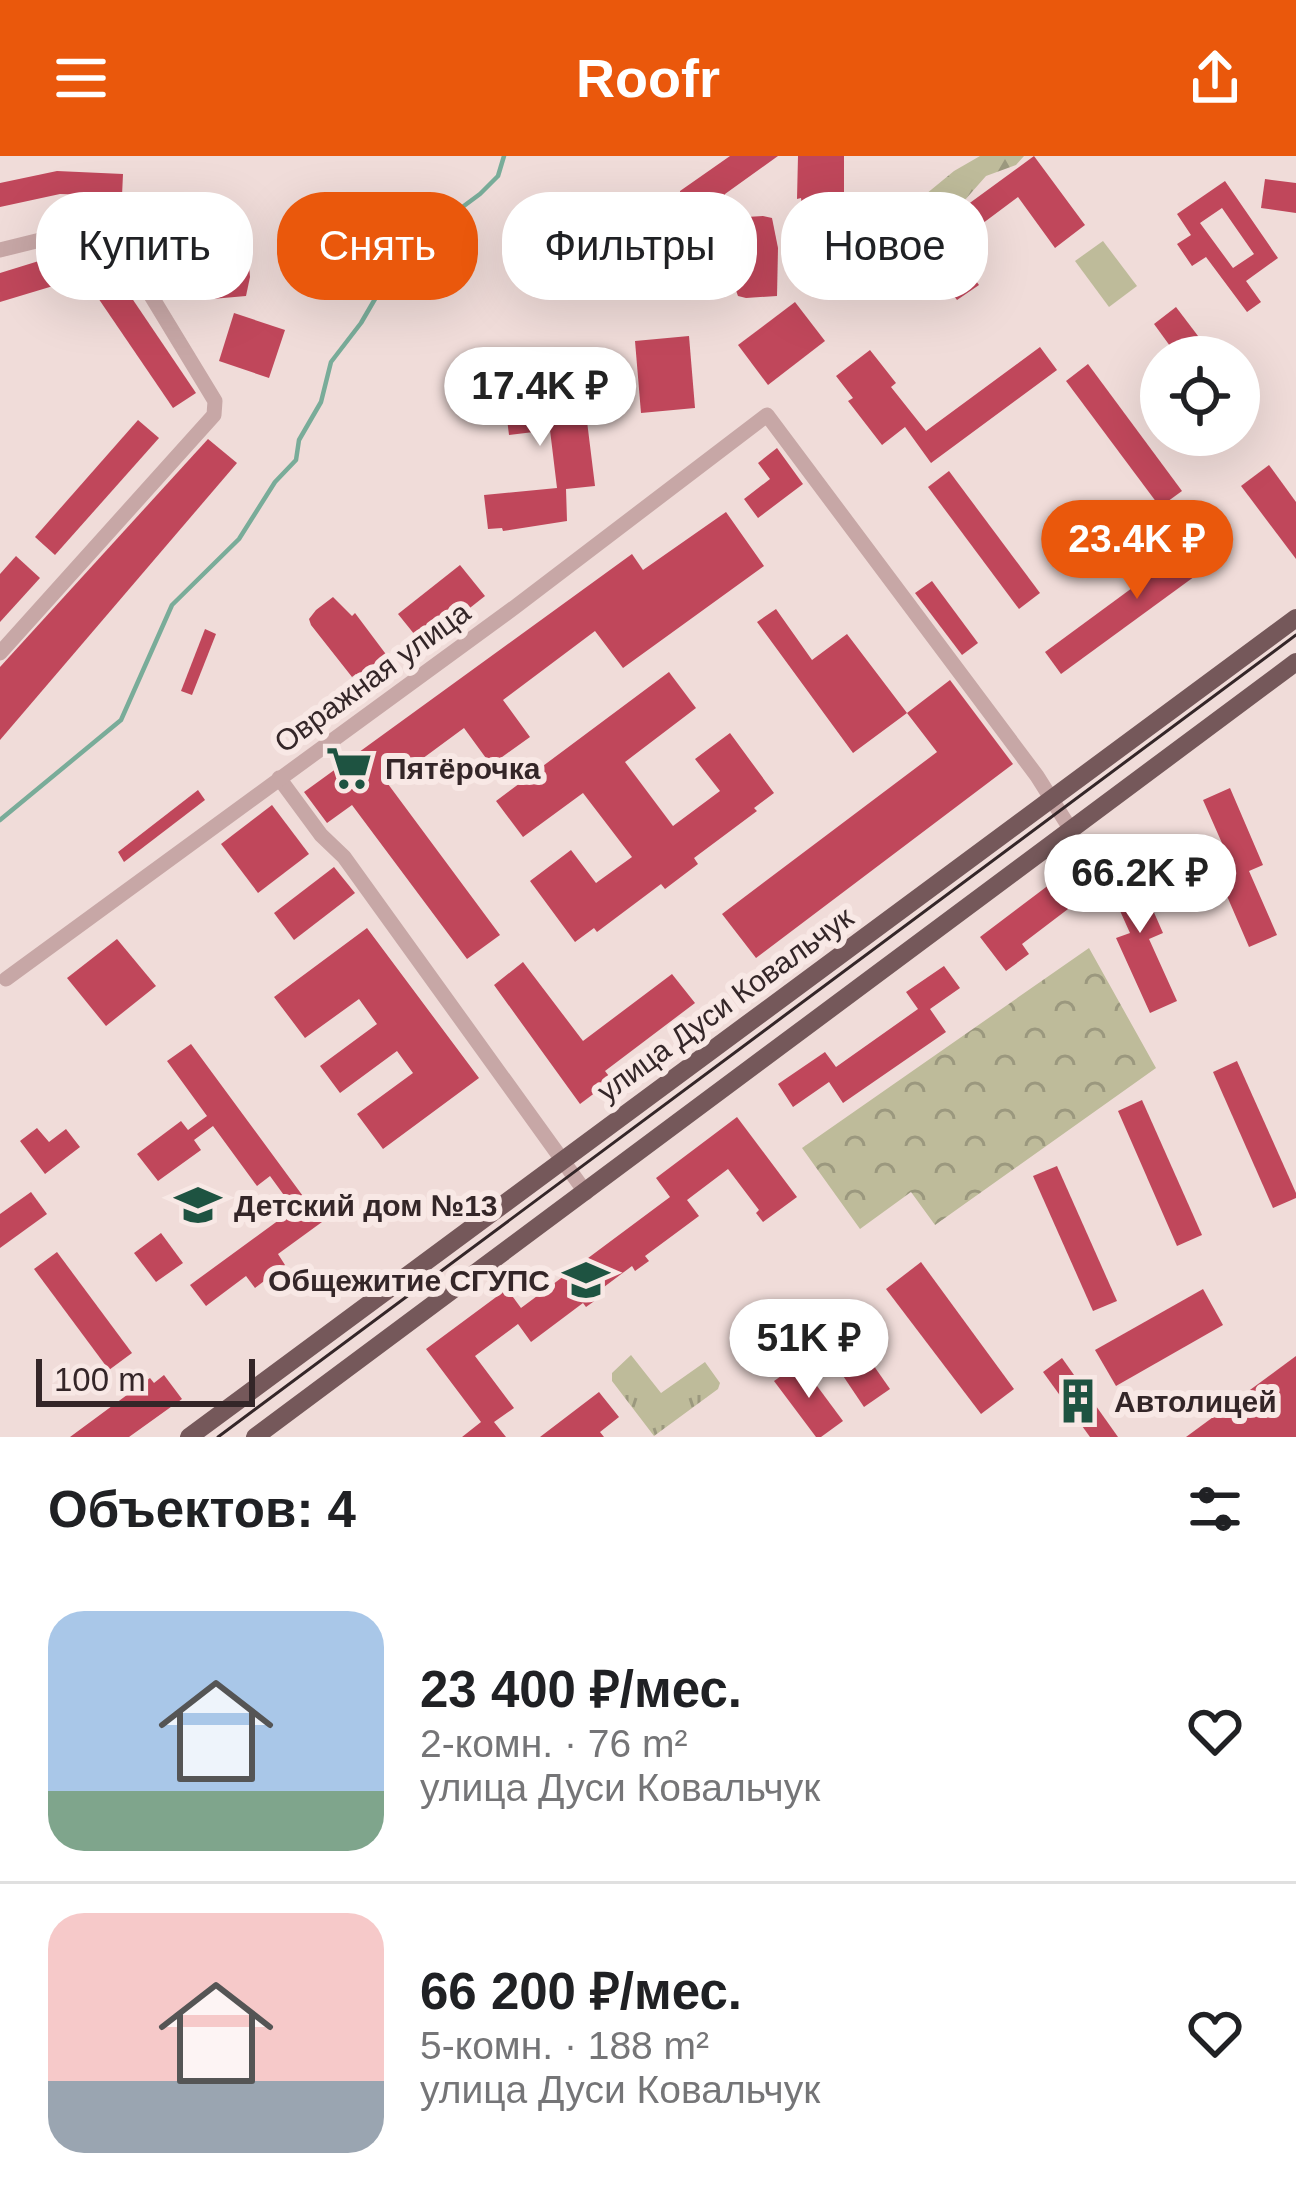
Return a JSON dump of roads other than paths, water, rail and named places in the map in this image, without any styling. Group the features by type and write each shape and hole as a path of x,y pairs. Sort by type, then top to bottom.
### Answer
{"main road":[{"name":"улица Дуси Ковальчук","path":"189,1437 1296,618"},
{"path":"255,1437 1296,662"}],"street":[{"path":"0,250 97,226 116,238 215,401 214,415 0,653"},
{"name":"Овражная улица","path":"6,979 515,607 767,416 1052,800"},
{"path":"279,778 321,835 344,857 586,1193"},
{"path":"1052,800 1071,830"}],"waterway":[{"path":"0,820 121,720 172,605 239,539 275,482 296,460 299,440 321,402 331,362 361,323 403,251 480,194 498,176 504,156"}],"tram line":[{"path":"218,1437 1296,635"}],"place":[{"name":"Пятёрочка","path":"349,768"},
{"name":"Детский дом №13","path":"198,1205"},
{"name":"Общежитие СГУПС","path":"586,1280"},
{"name":"Автолицей","path":"1078,1401"}]}
